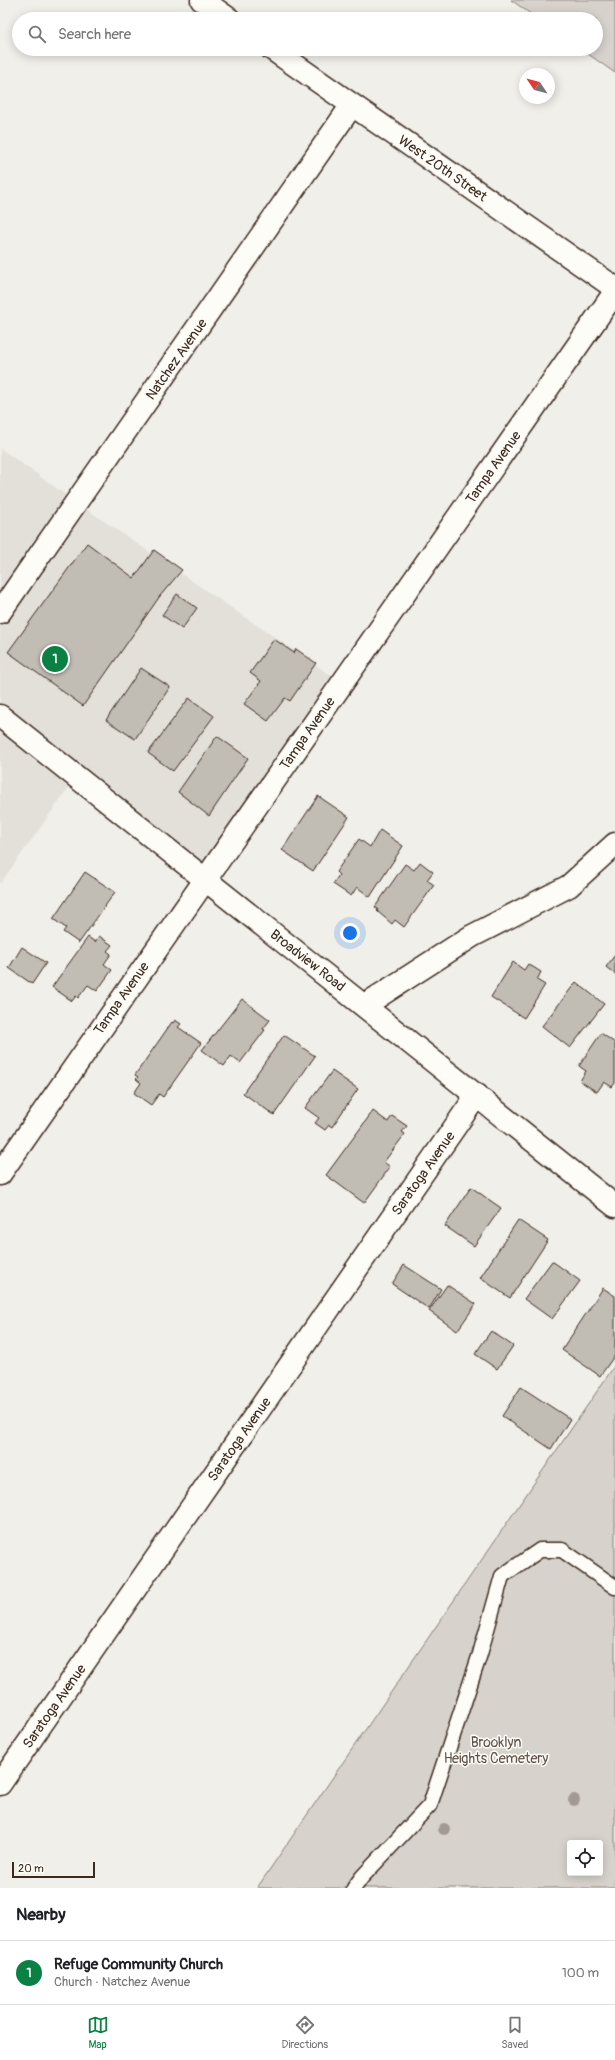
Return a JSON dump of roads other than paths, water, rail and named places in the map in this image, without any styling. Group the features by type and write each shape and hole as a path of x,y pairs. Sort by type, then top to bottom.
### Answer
{"street":[{"path":"202,0 219,12"},
{"name":"West 20th Street","path":"282,56 615,288"},
{"name":"Natchez Avenue","path":"0,612 352,105"},
{"name":"Tampa Avenue","path":"0,1174 204,879 615,292"},
{"name":"Broadview Road","path":"0,716 365,1005 615,1206"},
{"path":"365,1005 472,936 570,886 615,844"},
{"name":"Saratoga Avenue","path":"0,1784 477,1095"}],"lane":[{"path":"354,1888 362,1877 430,1805 480,1654 502,1576 540,1550 562,1550 615,1587"}],"place":[{"name":"Refuge Community Church","path":"55,659"}],"park label":[{"name":"Brooklyn Heights Cemetery","path":"496,1750"}]}
